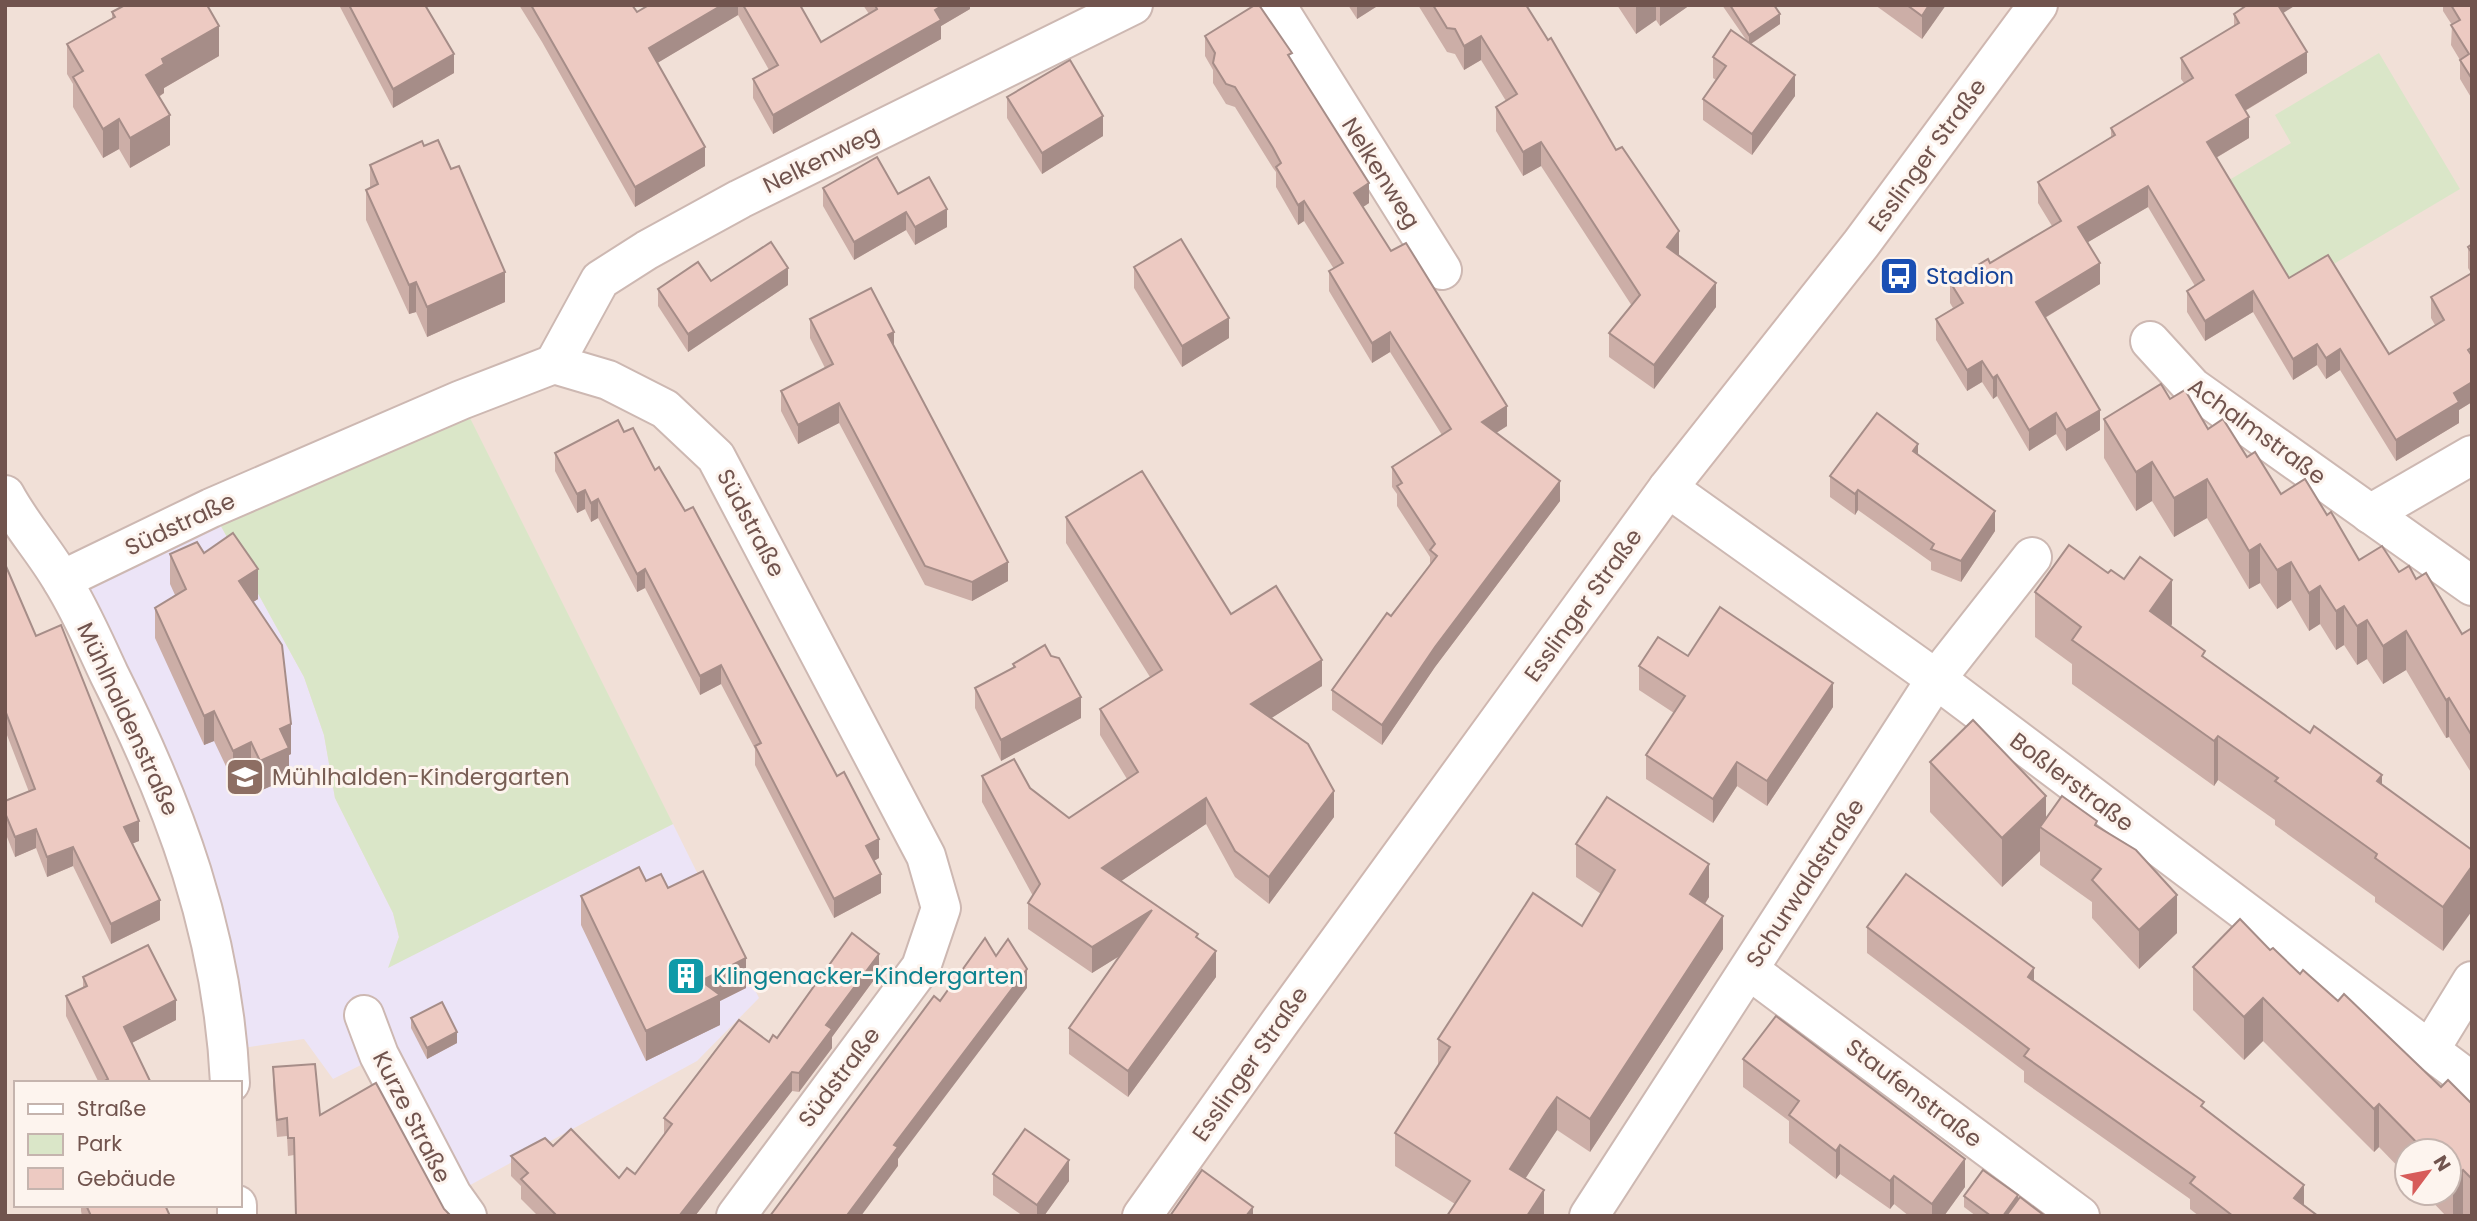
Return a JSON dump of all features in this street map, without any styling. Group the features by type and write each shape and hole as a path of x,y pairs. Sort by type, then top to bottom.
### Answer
{"street":[{"name":"Nelkenweg","path":"554,364 600,280 647,250 740,198 1133,5"},
{"name":"Nelkenweg","path":"1276,5 1442,270"},
{"name":"Esslinger Straße","path":"1142,1216 1280,1021 1668,488 1861,244 2038,5"},
{"name":"Achalmstraße","path":"2150,341 2192,387 2472,586"},
{"name":"Südstraße","path":"62,580 211,508 461,400 554,364 608,380 664,409 716,457 926,856 941,908 921,967 736,1216"},
{"path":"2370,514 2472,455"},
{"name":"Boßlerstraße","path":"1668,488 1936,679 2472,1082"},
{"name":"Mühlhaldenstraße","path":"5,495 62,580 151,757 190,859 213,947 229,1050 230,1081"},
{"name":"Schurwaldstraße","path":"1589,1216 1936,679 2032,557"},
{"name":"Staufenstraße","path":"1749,970 2080,1216"},
{"path":"2429,1051 2472,981"},
{"name":"Kurze Straße","path":"364,1015 379,1055 452,1195 467,1216"}],"shaded area":[{"path":"5,5 2472,5 2472,1216 5,1216"},
{"path":"211,508 304,677 324,735 335,798 393,913 399,937 389,967 673,824 759,998 697,1061 452,1195 379,1056 333,1079 304,1039 229,1050 213,947 62,580"}],"green space":[{"path":"2379,53 2460,189 2285,293 2221,185 2291,143 2275,115"},
{"path":"461,400 673,824 388,968 399,937 393,913 335,798 324,735 304,677 211,508"}],"building":[{"path":"125,5 207,5 219,26 162,59 164,64 146,75 170,115 130,138 119,119 103,129 73,77 83,71 67,44 115,17 112,12"},
{"path":"349,5 425,5 454,54 393,89"},
{"path":"531,5 632,5 637,12 649,5 722,5 649,48 705,147 635,187"},
{"path":"743,5 800,5 821,42 877,9 875,5 943,5 935,10 941,20 773,115 753,79 778,65"},
{"path":"1259,5 1292,53 1288,55 1369,183 1354,193 1391,251 1406,243 1507,406 1482,422 1560,481 1435,647 1382,725 1332,690 1387,613 1391,616 1437,556 1430,550 1435,544 1397,486 1402,483 1392,467 1451,429 1390,332 1372,343 1329,271 1343,263 1304,201 1298,205 1276,167 1281,163 1273,148 1235,87 1226,84 1213,63 1215,53 1205,36"},
{"path":"1433,5 1526,5 1548,40 1551,38 1616,150 1622,147 1679,231 1667,247 1716,283 1654,365 1609,333 1640,295 1541,142 1523,152 1496,107 1517,94 1481,36 1464,46 1455,29 1447,28"},
{"path":"1730,5 1774,5 1780,14 1749,35"},
{"path":"1907,5 1929,5 1922,16"},
{"path":"2247,5 2278,5 2307,52 2236,95 2249,117 2207,142 2289,278 2328,255 2389,354 2444,320 2431,297 2472,273 2472,347 2468,350 2472,356 2472,382 2454,393 2459,402 2396,440 2340,349 2326,358 2317,344 2293,359 2253,291 2205,321 2187,291 2204,280 2148,186 2078,227 2100,263 2036,302 2100,410 2066,430 2056,413 2029,430 1997,375 1993,378 1982,361 1967,370 1936,319 1963,303 1950,282 1988,259 1990,263 2061,221 2038,182 2115,135 2111,128 2193,78 2181,58 2239,23 2234,14"},
{"path":"2451,5 2472,5 2472,79 2460,60 2469,54 2451,25 2460,20"},
{"path":"1731,30 1795,75 1752,134 1703,99 1726,66 1713,57"},
{"path":"1070,60 1103,116 1042,153 1007,97"},
{"path":"438,140 451,169 459,166 505,272 427,307 416,282 409,285 366,190 378,184 370,165 422,141 424,146"},
{"path":"877,157 898,194 929,177 947,209 915,227 906,212 854,242 823,188"},
{"path":"1181,239 1229,318 1182,346 1134,267"},
{"path":"771,242 788,268 688,334 658,289 698,262 711,281"},
{"path":"871,288 894,332 888,335 1008,562 972,582 925,566 839,403 798,425 781,391 833,364 810,319"},
{"path":"2161,384 2170,399 2185,390 2208,429 2223,419 2247,457 2255,452 2281,494 2305,479 2327,515 2331,512 2359,560 2382,546 2399,572 2409,566 2416,579 2426,573 2462,634 2472,628 2472,736 2449,698 2446,700 2406,631 2383,646 2367,620 2357,626 2344,606 2336,611 2320,586 2309,593 2291,562 2277,570 2260,544 2249,551 2207,479 2174,498 2152,462 2136,472 2104,419"},
{"path":"1877,413 1918,444 1913,451 1995,511 1961,561 1931,549 1934,544 1858,490 1855,494 1830,476"},
{"path":"618,420 624,432 633,428 655,470 659,467 685,511 693,507 837,776 844,772 879,839 866,846 881,874 834,899 755,746 761,743 721,665 700,676 645,569 637,574 598,499 591,503 585,490 577,494 555,453"},
{"path":"1142,471 1231,614 1276,586 1322,660 1251,704 1308,744 1334,791 1269,877 1235,851 1206,798 1102,868 1198,934 1196,937 1216,951 1128,1071 1069,1028 1152,910 1092,947 1028,903 1040,884 982,776 1014,759 1030,788 1069,818 1138,772 1100,709 1162,670 1066,517"},
{"name":"Mühlhalden-Kindergarten","path":"233,533 258,569 239,581 282,645 291,724 280,729 289,748 260,761 251,742 233,751 214,711 204,716 155,608 186,589 170,554 197,542 204,553"},
{"path":"2069,545 2108,573 2111,570 2124,579 2140,557 2172,580 2150,611 2205,651 2202,656 2310,733 2314,726 2382,775 2377,781 2472,850 2472,866 2443,907 2375,858 2377,854 2275,781 2278,778 2218,736 2214,741 2072,640 2081,627 2035,592"},
{"path":"5,564 36,636 61,625 139,821 124,827 160,900 111,924 73,847 47,857 36,829 15,837 5,813 5,801 35,789 5,710"},
{"path":"1720,607 1833,683 1767,781 1737,762 1713,799 1646,755 1685,696 1639,666 1658,637 1688,656"},
{"path":"1045,645 1051,656 1059,658 1081,697 1001,740 975,688 1015,667 1013,664"},
{"path":"1973,720 2046,796 2002,838 1930,762"},
{"path":"2062,796 2097,821 2095,825 2136,850 2177,895 2139,930 2092,880 2101,869 2040,827"},
{"path":"1607,797 1709,864 1690,894 1723,916 1590,1119 1557,1097 1547,1111 1510,1169 1544,1190 1527,1216 1447,1216 1470,1181 1395,1133 1450,1047 1438,1039 1533,893 1582,926 1615,870 1576,844"},
{"name":"Klingenacker-Kindergarten","path":"639,867 646,881 661,874 668,888 703,871 746,958 701,981 720,995 646,1031 581,896"},
{"path":"1906,874 2034,968 2028,977 2204,1102 2201,1106 2304,1185 2294,1198 2318,1216 2233,1216 2190,1183 2195,1177 2024,1056 2029,1049 1867,927"},
{"path":"2240,919 2270,950 2273,948 2300,974 2303,970 2338,1001 2344,994 2441,1087 2448,1080 2472,1104 2472,1179 2463,1170 2463,1137 2411,1137 2379,1104 2374,1109 2263,998 2244,1017 2193,967"},
{"path":"852,933 879,954 826,1025 832,1029 799,1073 792,1072 679,1216 557,1216 521,1179 528,1173 511,1156 545,1138 553,1146 571,1129 619,1178 627,1168 635,1174 672,1124 664,1118 739,1020 769,1042 773,1035 777,1038"},
{"path":"985,938 996,956 1008,939 1027,969 894,1145 898,1147 848,1214 851,1216 770,1216 934,996 940,1001"},
{"path":"148,945 176,1000 124,1027 150,1081 104,1081 108,1079 66,996 87,986 83,977"},
{"path":"442,1002 457,1032 427,1048 411,1018"},
{"path":"1776,1016 1965,1159 1932,1204 1894,1176 1890,1181 1840,1145 1836,1151 1789,1115 1799,1101 1743,1059"},
{"path":"315,1064 320,1115 376,1083 444,1209 451,1216 296,1216 294,1138 288,1138 287,1118 277,1120 273,1067"},
{"path":"1025,1129 1069,1160 1037,1205 993,1174"},
{"path":"1202,1170 1253,1207 1246,1216 1170,1216"},
{"path":"1983,1170 2018,1195 2003,1216 1991,1216 1964,1196"},
{"path":"2020,1197 2045,1216 2006,1216"},
{"path":"87,1207 166,1207 170,1216 91,1216"}],"place":[{"name":"Stadion","path":"1899,276"},
{"name":"Mühlhalden-Kindergarten","path":"245,777"},
{"name":"Klingenacker-Kindergarten","path":"686,976"}]}
